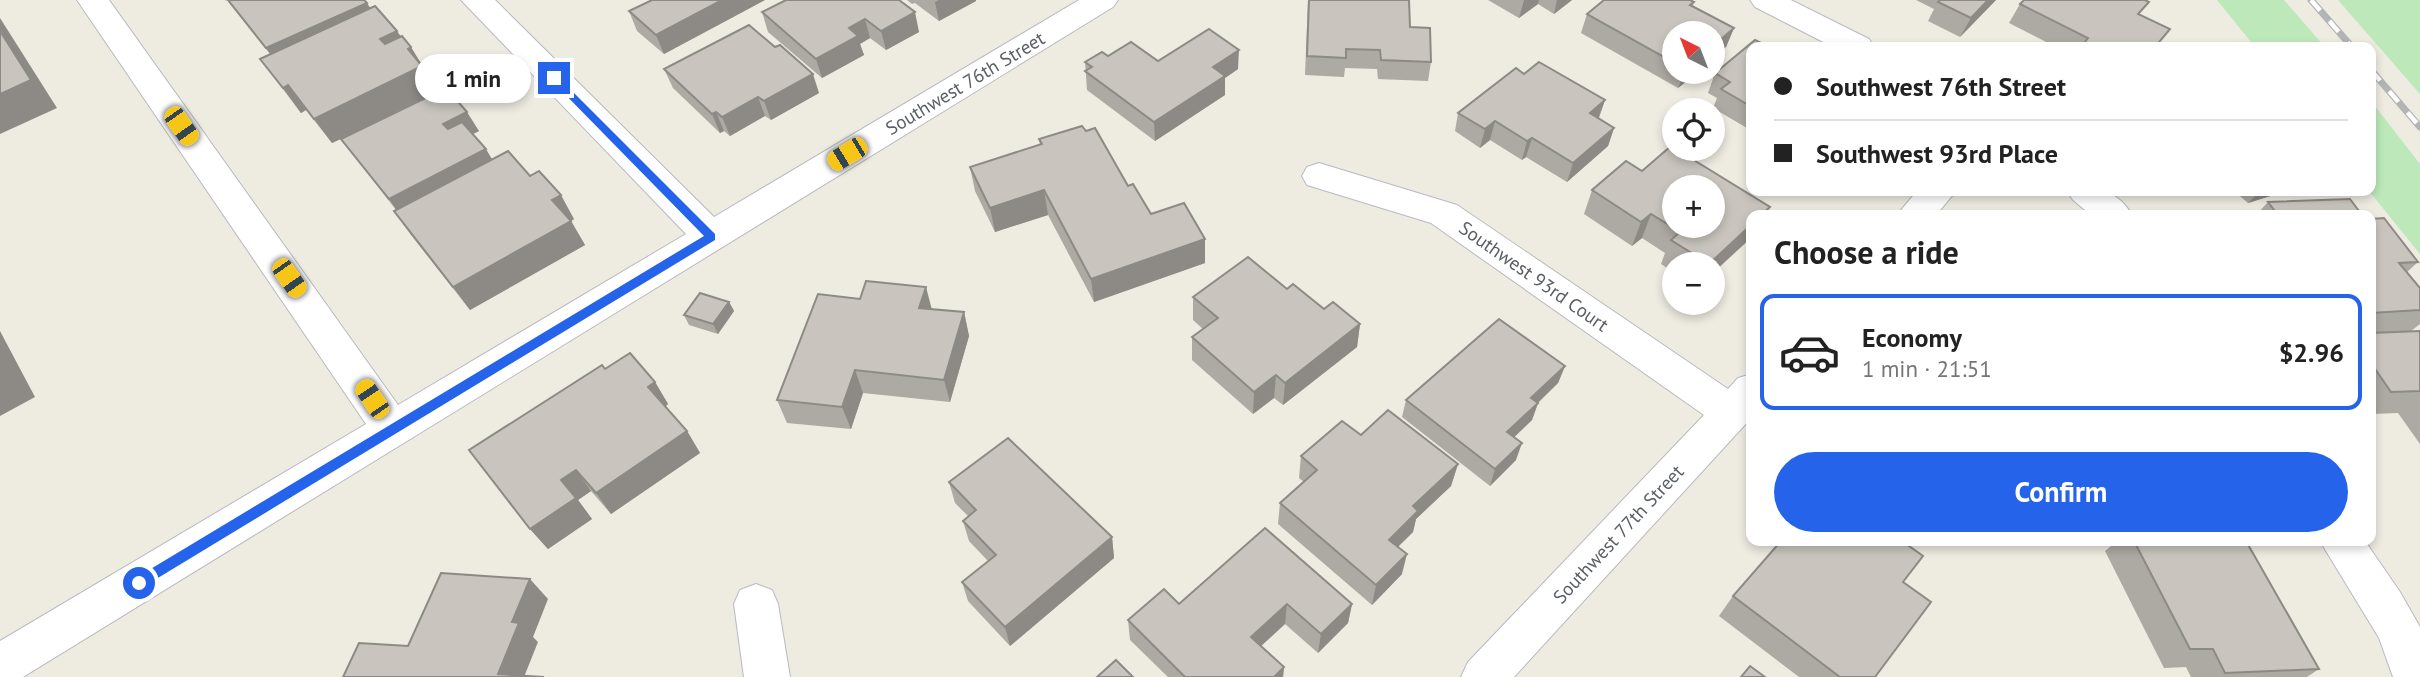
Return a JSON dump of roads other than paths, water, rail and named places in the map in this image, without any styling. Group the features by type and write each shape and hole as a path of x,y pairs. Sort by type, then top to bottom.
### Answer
{"street":[{"path":"93,0 393,430"},
{"path":"477,0 711,237"},
{"name":"Southwest 76th Street","path":"0,666 1102,0"},
{"path":"1766,0 1848,42"},
{"name":"Southwest 93rd Court","path":"1319,176 1444,214 1742,401"},
{"path":"1920,210 1933,196"},
{"path":"2091,196 2108,210"},
{"name":"Southwest 77th Street","path":"1484,677 1742,401"},
{"path":"2344,546 2384,606 2416,677"},
{"path":"756,604 767,677"}],"railway":[{"path":"2311,0 2348,42"},
{"path":"2376,76 2420,127"}]}
